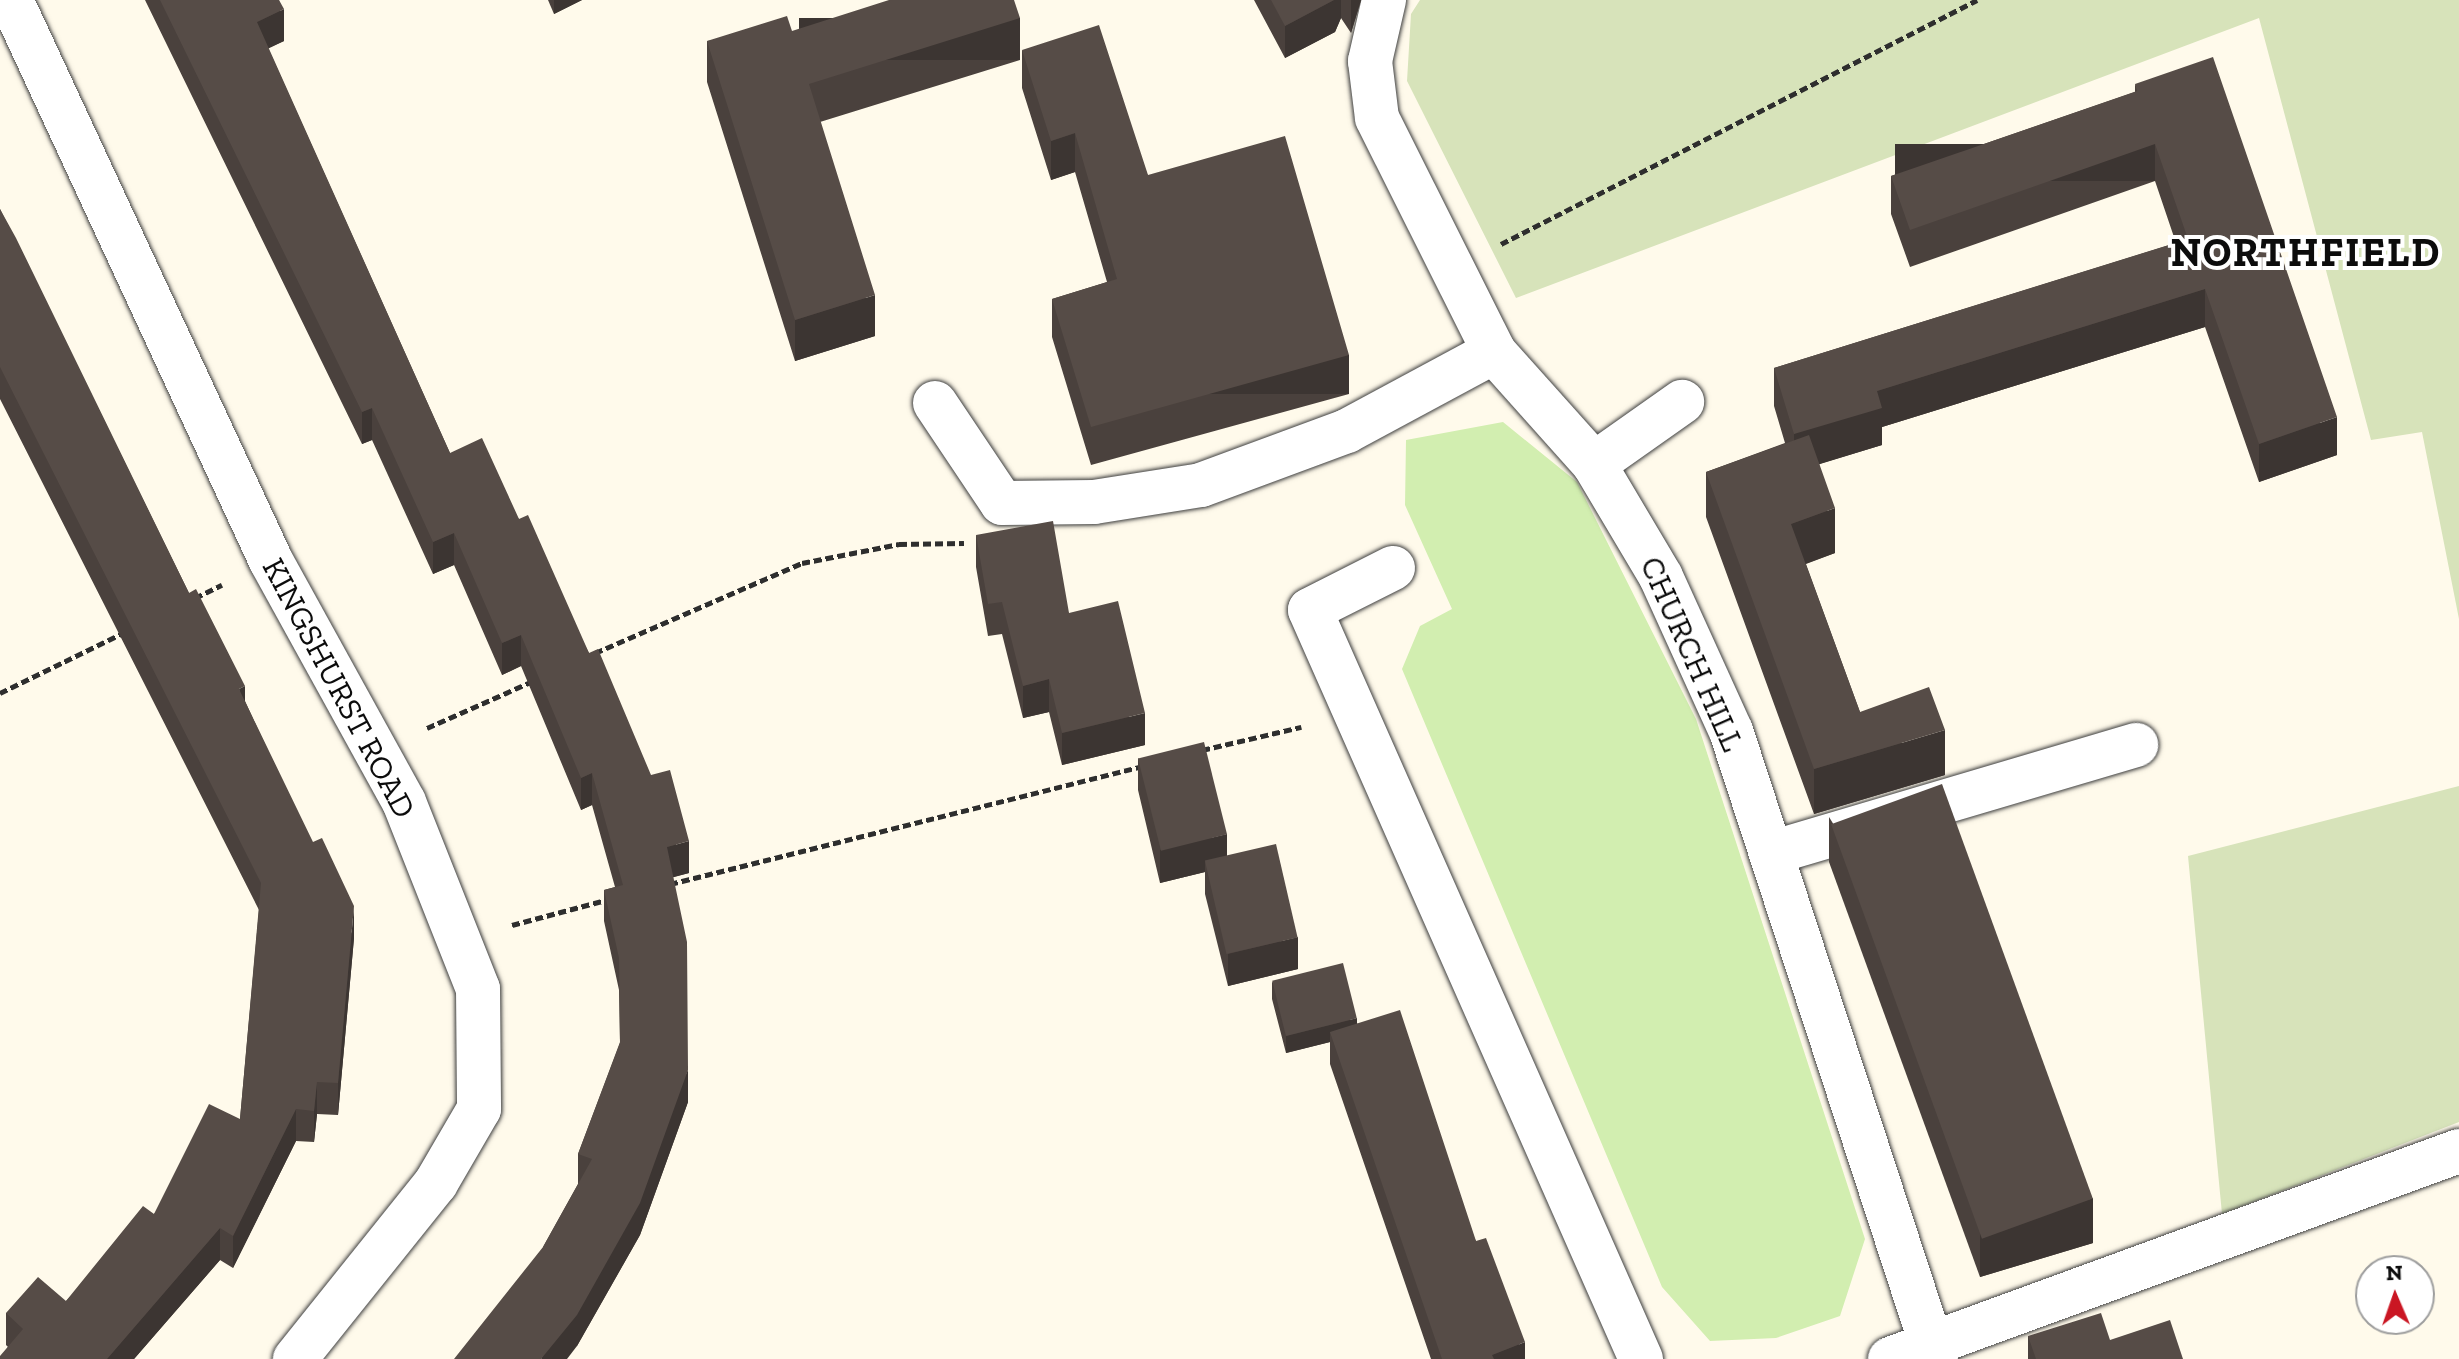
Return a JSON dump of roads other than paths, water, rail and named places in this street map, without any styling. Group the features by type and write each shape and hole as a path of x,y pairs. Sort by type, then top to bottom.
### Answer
{"street":[{"name":"KINGSHURST ROAD","path":"11,0 271,561 376,751 478,989 479,1109 436,1183 295,1359"},
{"name":"CHURCH HILL","path":"1384,0 1370,61 1377,118 1494,352 1594,464 1674,605 1731,731 1934,1351"},
{"path":"935,403 1002,503 1094,502 1201,485 1347,431 1494,352"},
{"path":"1594,464 1682,402"},
{"path":"1393,568 1310,610 1641,1359"},
{"path":"1771,853 2136,745"},
{"path":"1890,1359 1934,1351 2459,1151"}],"district":[{"name":"NORTHFIELD","path":"2306,252"}]}
